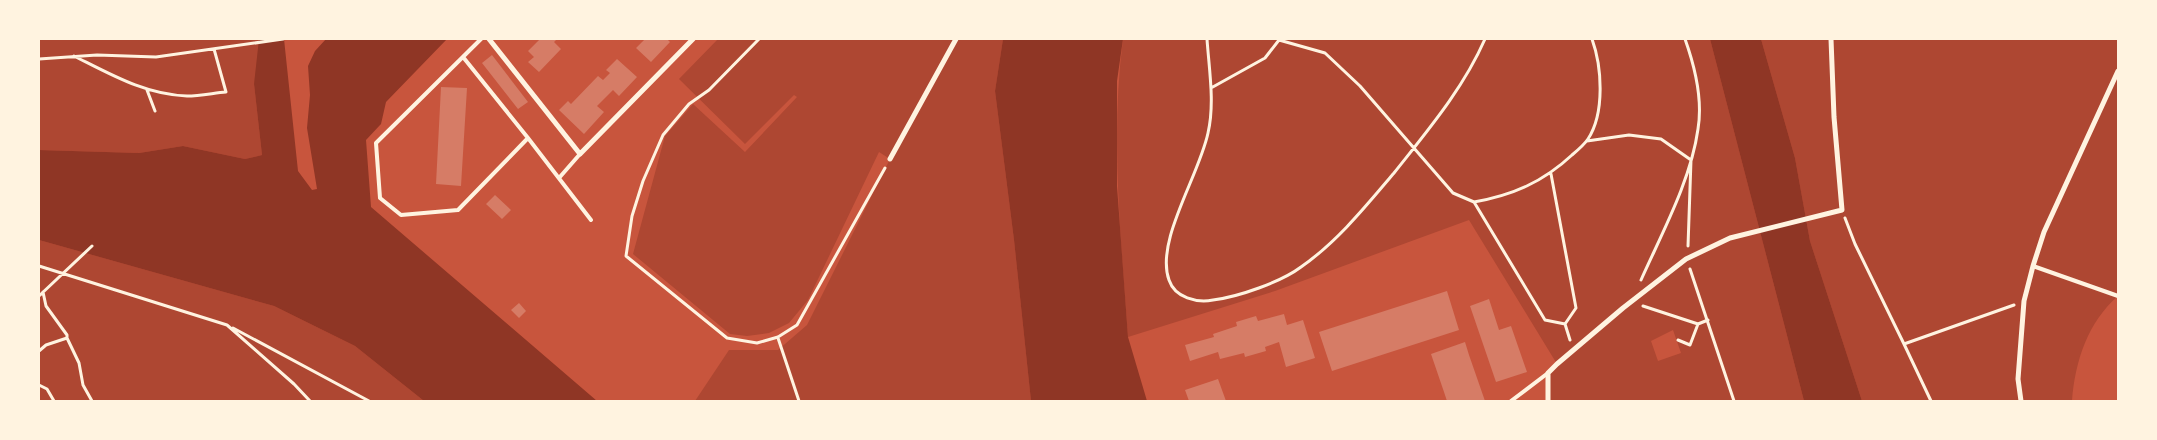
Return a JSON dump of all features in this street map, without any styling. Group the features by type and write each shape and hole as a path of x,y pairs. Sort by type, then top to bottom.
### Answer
{"street":[{"path":"489,39 580,154 693,39"},
{"path":"890,159 956,39"},
{"path":"1548,401 1548,373 1631,302 1686,259 1730,238 1842,210 1834,117 1831,39"},
{"path":"2021,401 2018,379 2024,301 2033,266 2044,232 2118,71"}],"lane":[{"path":"480,39 376,143 380,198 402,215 458,210 528,138"},
{"path":"462,57 591,220"},
{"path":"559,178 580,154"},
{"path":"2033,266 2118,296"},
{"path":"1511,401 1548,373"}],"path":[{"path":"39,59 96,54 156,57 283,39"},
{"path":"759,39 709,90 689,104 663,135 643,180 632,216 626,256 727,338 757,343 778,337 797,325 890,159"},
{"path":"1207,39 1211,88 1209,131 1200,164 1169,236 1164,261 1169,282 1181,295 1200,302 1244,293 1300,269 1327,248 1369,202 1450,101 1474,64 1486,39"},
{"path":"1211,88 1265,58 1278,39 1325,53 1360,86 1453,193 1474,202 1498,198 1522,189 1551,174 1587,141 1595,121 1601,93 1598,56 1592,39"},
{"path":"1684,39 1698,83 1698,128 1691,160 1631,302 1698,324 1708,320"},
{"path":"73,56 147,90 187,96 226,92 214,49"},
{"path":"147,90 155,111"},
{"path":"1587,141 1628,134 1661,138 1691,160"},
{"path":"1691,160 1689,241 1686,259 1734,401"},
{"path":"1551,174 1576,308 1565,324"},
{"path":"1474,202 1545,320 1565,324"},
{"path":"1842,210 1855,244 1931,401"},
{"path":"39,296 92,246"},
{"path":"39,266 227,325 370,401"},
{"path":"43,292 46,306 67,335 79,363 83,385 92,401"},
{"path":"1904,344 2024,301"},
{"path":"1565,324 1572,344"},
{"path":"1678,340 1690,345 1698,324"},
{"path":"227,325 294,384 310,401"},
{"path":"778,337 799,401"},
{"path":"39,352 46,345 67,338"},
{"path":"39,385 46,390 54,401"}],"shaded area":[{"path":"39,39 273,39 254,84 262,155 245,159 183,146 139,153 39,150"},
{"path":"259,39 284,39 298,171 312,190 317,189 307,128 310,95 308,66 315,51 326,39 447,39 386,102 381,124 366,140 371,207 597,401 424,401 355,346 274,306 39,240 39,150 139,153 183,146 245,159 262,155 254,84"},
{"path":"718,39 1003,39 995,91 1014,240 1031,401 695,401 729,350 778,350 807,325 890,159 879,152 808,300 789,323 769,333 747,336 730,334 633,254 665,136 693,104 745,152 797,97 794,95 745,144 679,79"},
{"path":"1003,39 1123,39 1117,81 1117,186 1128,337 1147,401 1031,401 1014,240 995,91"},
{"path":"1123,39 1710,39 1804,401 1548,401 1548,373 1557,364 1469,220 1275,291 1128,337 1118,188 1117,113","holes":["1673,330 1681,353 1658,361 1651,341"]},
{"path":"1710,39 1761,39 1795,158 1810,241 1862,401 1804,401"},
{"path":"1761,39 2118,39 2118,296 2099,318 2085,343 2076,371 2072,401 1862,401 1810,241 1795,158"},
{"path":"39,240 274,306 355,346 424,401 39,401"}],"building":[{"path":"540,39 557,39 554,42 561,49 539,72 528,62 534,57 528,51"},
{"path":"645,39 667,39 670,42 651,62 636,48"},
{"path":"492,55 528,102 518,109 482,63"},
{"path":"617,59 637,77 619,96 613,90 597,106 604,112 584,134 559,110 568,101 571,104 598,76 603,80 610,73 606,70"},
{"path":"441,87 467,88 461,186 436,184"},
{"path":"495,195 511,210 502,219 486,204"},
{"path":"1447,291 1459,330 1332,371 1319,332"},
{"path":"1489,299 1499,330 1511,326 1527,372 1496,382 1470,306"},
{"path":"519,303 526,311 519,318 511,310"},
{"path":"1284,314 1287,325 1303,320 1315,358 1286,367 1279,342 1265,347 1266,351 1245,357 1244,353 1220,359 1218,352 1190,361 1185,345 1214,337 1213,334 1237,326 1236,322 1256,316 1258,321"},
{"path":"1465,342 1485,401 1447,401 1431,354"},
{"path":"1218,379 1226,401 1189,401 1185,390"}]}
